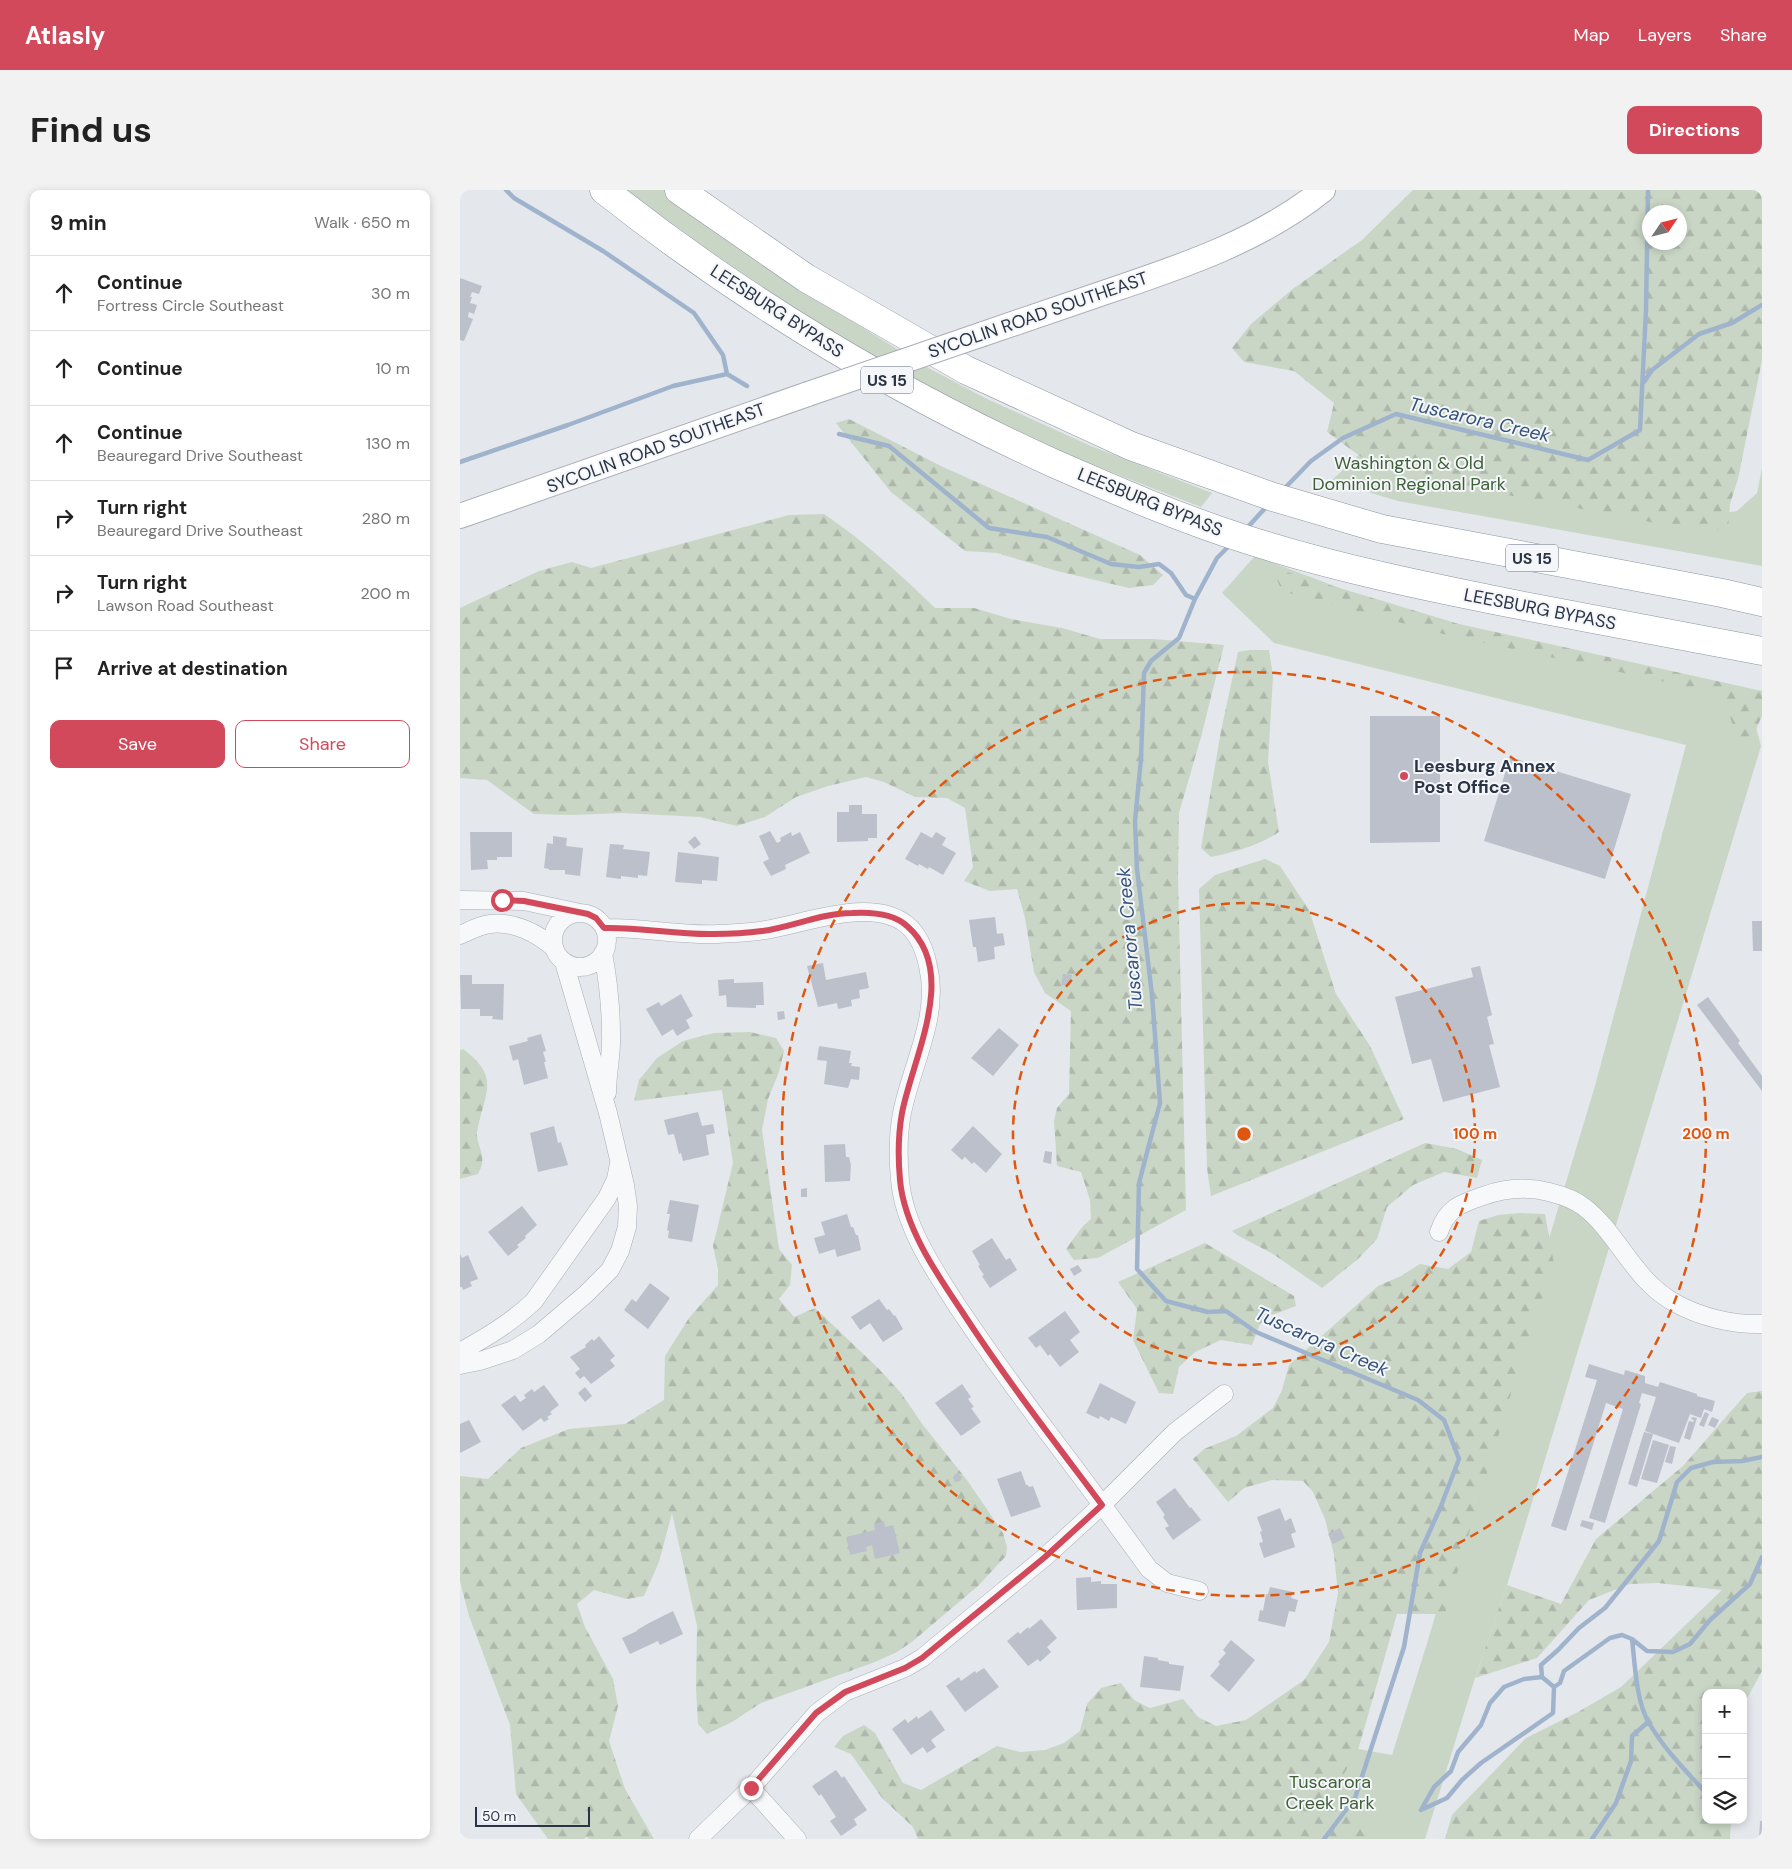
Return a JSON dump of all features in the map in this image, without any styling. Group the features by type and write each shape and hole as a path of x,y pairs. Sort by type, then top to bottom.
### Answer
{"highway":[{"name":"LEESBURG BYPASS","path":"604,190 682,249 737,287 791,323 892,383 987,433 1130,497 1246,540 1412,584 1762,651"},
{"name":"US 15","path":"679,190 806,278 966,370 1132,446 1227,482 1342,518 1392,531 1762,602"},
{"path":"1722,593 1762,598"}],"main road":[{"name":"SYCOLIN ROAD SOUTHEAST","path":"460,516 808,394 1146,279 1213,253 1266,227 1311,200 1323,190"}],"street":[{"path":"460,900 524,901 588,914 596,918 604,928 606,944 603,953 592,964 581,967 572,966 542,937 507,924 489,924 460,935"},
{"path":"460,1365 514,1350 539,1334 586,1294 610,1270 620,1251 627,1227 628,1206 608,1114 553,936 556,927 562,920 570,914 580,912"},
{"path":"604,928 627,927 714,934 763,931 848,913 887,915 906,924 919,940 926,954 931,987 927,1024 902,1113 898,1152 900,1184 907,1212 918,1239 938,1276 1010,1382 1149,1568 1167,1583 1199,1590"},
{"path":"603,953 607,973 612,1036 607,1079 608,1114"},
{"path":"460,1352 494,1334 520,1314 534,1300 607,1198 616,1179 619,1163"},
{"path":"1439,1232 1443,1221 1453,1207 1501,1190 1527,1188 1556,1194 1583,1207 1603,1227 1638,1273 1674,1303 1718,1319 1762,1324"},
{"path":"698,1839 751,1788 816,1713 845,1692 905,1668 922,1658 1045,1557 1102,1505 1176,1432 1224,1394"},
{"path":"751,1788 798,1839"}],"green space":[{"path":"626,190 667,190 841,314 921,364 985,398 1091,446 1212,493 1201,507 1060,451 957,404 846,341 735,268"},
{"path":"1413,190 1762,190 1762,360 1738,479 1730,504 1728,530 1687,529 1508,495 1368,462 1327,432 1334,403 1294,371 1244,362 1232,348 1251,324 1294,288 1362,240"},
{"path":"849,419 943,467 1140,555 1163,575 1153,585 1129,588 1057,571 997,553 965,551 891,492 836,423"},
{"name":"Washington & Old Dominion Regional Park","path":"1379,436 1718,514 1737,511 1757,493 1762,468 1762,566 1398,501 1331,481"},
{"path":"824,514 881,558 935,608 974,608 1011,619 1062,628 1100,639 1154,639 1224,645 1201,737 1179,813 1178,877 1186,1210 1098,1258 1074,1260 1066,1249 1083,1226 1091,1219 1090,1200 1081,1172 1057,1166 1054,1121 1057,1108 1069,1094 1071,1011 1045,993 1034,972 1025,918 1017,889 990,891 964,881 973,867 965,808 947,798 915,797 884,782 866,777 828,786 796,797 765,817 737,826 700,817 622,813 534,814 487,780 460,778 460,608 539,571 572,562 591,568 789,515"},
{"name":"Tuscarora Creek Park","path":"1255,556 1427,621 1723,686 1754,720 1761,746 1507,1585 1475,1678 1425,1839 953,1839 1330,1744 1392,1755 1595,1086 1686,745 1274,643 1222,593"},
{"path":"1280,570 1459,624 1762,691 1762,716 1748,752 1741,755 1727,709 1720,699 1707,691 1447,635 1285,592 1278,582"},
{"path":"1269,650 1273,676 1268,762 1279,832 1246,848 1211,857 1201,848 1221,731 1238,652"},
{"path":"1265,859 1280,866 1309,910 1336,994 1370,1046 1404,1119 1211,1196 1207,1168 1199,889 1215,875"},
{"path":"750,1032 776,1038 784,1051 779,1072 768,1099 762,1130 779,1249 792,1265 790,1285 779,1299 794,1317 815,1308 878,1368 901,1393 923,1425 967,1480 1003,1533 1007,1547 1006,1556 978,1586 913,1641 897,1652 875,1662 761,1703 732,1722 707,1734 698,1724 696,1688 697,1626 672,1513 659,1562 644,1596 627,1599 594,1590 577,1604 585,1627 613,1679 618,1706 609,1741 625,1789 654,1839 589,1839 587,1837 583,1839 548,1839 516,1794 510,1725 469,1616 460,1581 460,1476 488,1479 521,1448 569,1429 625,1424 664,1400 665,1356 689,1318 718,1285 718,1269 713,1246 733,1163 722,1090 634,1101 639,1080 657,1058 683,1041 714,1033"},
{"path":"463,1049 483,1069 487,1087 477,1132 482,1155 482,1166 478,1174 460,1179 460,1050"},
{"path":"1425,1143 1457,1149 1482,1160 1477,1178 1444,1172 1413,1185 1387,1207 1377,1239 1358,1259 1322,1288 1273,1254 1232,1231"},
{"name":"Tuscarora Creek Park","path":"1520,1213 1545,1214 1554,1264 1521,1360 1445,1614 1397,1614 1358,1750 1328,1801 1375,1827 1371,1839 918,1839 913,1827 882,1798 851,1754 834,1747 843,1736 864,1725 875,1733 903,1783 921,1790 997,1746 1020,1752 1045,1750 1064,1743 1080,1731 1087,1704 1101,1688 1121,1683 1134,1700 1150,1708 1183,1699 1198,1717 1216,1726 1246,1720 1304,1680 1329,1642 1338,1593 1334,1555 1325,1519 1313,1492 1303,1481 1272,1480 1244,1488 1228,1502 1193,1459 1204,1449 1236,1436 1273,1408 1282,1390 1289,1365 1378,1286 1401,1276 1420,1264 1448,1269 1471,1252 1479,1221 1498,1215"},
{"path":"1205,1243 1294,1296 1296,1306 1267,1317 1260,1324 1252,1345 1221,1340 1195,1352 1179,1367 1173,1394 1159,1393 1133,1340 1137,1309 1118,1282"},
{"path":"1762,1391 1762,1671 1747,1699 1747,1689 1702,1689 1702,1824 1731,1824 1730,1839 1445,1839 1452,1815 1526,1738 1578,1712 1621,1687 1722,1590 1658,1583 1630,1584 1589,1600 1537,1658 1475,1678 1507,1585 1561,1604 1596,1539 1683,1466 1747,1393"}],"building":[{"path":"460,278 482,286 479,294 472,292 470,297 472,297 470,303 477,305 474,314 469,312 468,317 473,319 464,341 460,340"},
{"path":"1370,716 1440,716 1440,842 1370,843"},
{"path":"1510,757 1631,794 1605,879 1484,841"},
{"path":"849,805 862,805 862,814 877,814 877,838 868,838 868,841 837,842 837,812 849,812"},
{"path":"770,831 777,843 781,841 780,838 791,832 792,836 800,832 810,853 785,865 786,869 771,876 763,862 769,859 759,836"},
{"path":"470,832 512,832 512,857 497,857 497,860 487,860 488,869 471,870"},
{"path":"921,832 932,838 936,832 946,838 942,845 956,853 943,875 929,867 928,869 919,864 918,866 905,859"},
{"path":"553,836 567,838 566,846 583,848 580,876 565,874 565,870 549,870 544,868 547,843 553,844"},
{"path":"695,836 701,844 694,849 688,842"},
{"path":"610,844 624,845 623,849 650,852 647,876 638,875 638,878 621,876 621,879 606,877"},
{"path":"678,852 719,857 717,881 702,880 702,884 675,882"},
{"path":"995,917 997,934 1003,933 1005,945 994,947 995,959 978,962 976,947 973,947 969,920"},
{"path":"1752,921 1762,921 1762,951 1753,951"},
{"path":"823,963 826,980 866,972 869,988 859,990 860,998 851,1000 852,1006 838,1009 837,1003 818,1007 807,966"},
{"path":"1480,966 1492,1015 1487,1017 1494,1044 1489,1045 1500,1087 1443,1102 1431,1059 1412,1064 1395,997 1473,977 1471,968"},
{"path":"1063,974 1072,975 1070,986 1061,985"},
{"path":"460,975 472,975 472,984 504,984 503,1020 492,1019 493,1016 480,1016 480,1009 461,1009"},
{"path":"734,979 734,983 763,982 764,1005 756,1005 756,1008 727,1007 726,995 719,996 718,980"},
{"path":"681,994 693,1016 686,1020 690,1028 677,1036 673,1029 662,1036 646,1009 659,1002 661,1006"},
{"path":"1708,997 1740,1041 1738,1043 1762,1076 1762,1091 1697,1005"},
{"path":"784,1011 785,1019 778,1020 777,1012"},
{"path":"999,1028 1019,1045 993,1076 971,1058"},
{"path":"541,1034 546,1051 543,1052 548,1078 524,1085 518,1059 513,1061 509,1046 528,1041 527,1038"},
{"path":"819,1046 851,1051 849,1063 852,1063 851,1066 860,1067 859,1080 851,1079 848,1088 824,1084 827,1061 817,1060"},
{"path":"698,1112 702,1126 713,1124 715,1133 706,1135 709,1155 683,1161 681,1153 679,1154 674,1134 668,1135 664,1120"},
{"path":"554,1126 558,1143 561,1142 568,1165 538,1172 530,1133"},
{"path":"973,1126 1002,1154 986,1173 974,1162 972,1164 965,1157 962,1160 951,1150"},
{"path":"845,1144 846,1157 849,1157 851,1165 850,1181 825,1182 824,1145"},
{"path":"1045,1151 1052,1152 1051,1164 1043,1162"},
{"path":"807,1188 807,1197 801,1197 801,1189"},
{"path":"670,1200 699,1205 692,1242 668,1238 669,1231 667,1230 670,1214 667,1214"},
{"path":"522,1206 537,1225 517,1245 519,1247 508,1256 488,1232"},
{"path":"847,1214 851,1227 853,1227 856,1235 858,1235 861,1250 837,1257 835,1249 819,1254 814,1238 825,1235 821,1222"},
{"path":"992,1238 1006,1260 1010,1258 1017,1270 990,1288 982,1276 984,1275 978,1266 980,1265 972,1251"},
{"path":"460,1254 462,1258 468,1255 478,1279 470,1282 472,1286 463,1290 460,1287"},
{"path":"1078,1265 1082,1271 1074,1276 1070,1269"},
{"path":"650,1283 670,1298 648,1329 624,1310 632,1299 636,1302"},
{"path":"879,1299 887,1310 889,1309 895,1315 903,1329 883,1342 870,1323 860,1330 851,1317"},
{"path":"1065,1311 1080,1332 1070,1340 1079,1352 1060,1367 1050,1354 1048,1356 1040,1345 1036,1348 1028,1338"},
{"path":"599,1336 615,1356 610,1360 615,1366 591,1384 584,1376 580,1379 575,1373 580,1369 570,1357 586,1347 585,1345 592,1339 594,1341"},
{"path":"1589,1364 1624,1375 1625,1370 1645,1376 1645,1383 1658,1387 1660,1382 1715,1401 1712,1412 1704,1409 1701,1418 1690,1414 1679,1443 1645,1431 1656,1397 1642,1393 1639,1403 1641,1404 1605,1523 1589,1518 1623,1409 1606,1403 1566,1531 1551,1526 1597,1380 1585,1377"},
{"path":"1100,1383 1136,1402 1126,1424 1111,1417 1109,1421 1100,1416 1099,1419 1086,1413"},
{"path":"962,1384 971,1397 968,1399 974,1407 971,1408 981,1422 961,1436 935,1403"},
{"path":"544,1385 559,1405 550,1412 552,1414 547,1417 549,1419 544,1422 541,1418 523,1431 501,1405 515,1395 520,1402 526,1398 524,1395 532,1389 534,1392"},
{"path":"585,1387 592,1396 585,1402 578,1393"},
{"path":"1705,1412 1709,1414 1704,1427 1699,1425"},
{"path":"1692,1417 1697,1418 1690,1440 1684,1438 1689,1421 1693,1422 1694,1420 1691,1419"},
{"path":"1712,1417 1719,1420 1715,1428 1708,1425"},
{"path":"469,1420 481,1442 460,1453 460,1424"},
{"path":"1644,1432 1653,1434 1637,1487 1628,1484"},
{"path":"1653,1440 1669,1445 1657,1483 1641,1479"},
{"path":"1670,1446 1676,1447 1672,1464 1665,1462"},
{"path":"1021,1471 1026,1485 1029,1487 1033,1486 1041,1507 1011,1517 997,1479"},
{"path":"955,1474 959,1474 962,1477 960,1481 955,1482 953,1478"},
{"path":"1175,1488 1201,1520 1173,1540 1165,1528 1169,1526 1163,1517 1165,1515 1156,1502"},
{"path":"1280,1508 1285,1521 1291,1518 1296,1532 1291,1534 1295,1547 1264,1558 1259,1543 1263,1542 1260,1532 1262,1531 1257,1517"},
{"path":"1582,1520 1594,1523 1592,1530 1580,1526"},
{"path":"884,1521 885,1527 893,1525 900,1553 875,1559 872,1545 866,1547 867,1551 850,1555 846,1537 875,1530 874,1524"},
{"path":"1340,1528 1345,1538 1333,1544 1328,1534"},
{"path":"1091,1577 1091,1582 1101,1581 1101,1584 1117,1584 1117,1608 1077,1610 1076,1578"},
{"path":"1270,1587 1293,1592 1291,1598 1298,1600 1295,1612 1289,1611 1285,1627 1258,1621 1260,1610 1263,1611 1266,1594 1268,1594"},
{"path":"673,1611 683,1634 660,1645 658,1641 630,1654 622,1638"},
{"path":"1041,1619 1057,1638 1047,1647 1051,1652 1040,1662 1038,1659 1028,1666 1007,1641 1018,1632 1020,1634 1028,1627 1029,1629"},
{"path":"1231,1640 1255,1660 1229,1692 1210,1676 1220,1664 1218,1662 1226,1653 1223,1650"},
{"path":"1144,1656 1158,1658 1158,1660 1169,1662 1169,1664 1184,1666 1180,1691 1140,1687"},
{"path":"984,1668 999,1687 965,1712 946,1686 959,1677 961,1681 975,1671 976,1673"},
{"path":"931,1710 945,1730 931,1740 936,1747 927,1753 923,1747 911,1755 892,1729 905,1719 908,1723 917,1716 918,1719"},
{"path":"836,1770 842,1778 844,1776 867,1810 854,1819 857,1825 841,1836 830,1821 836,1817 821,1794 819,1796 812,1786"},
{"path":"1760,1821 1762,1821 1762,1839 1759,1839"}],"waterway":[{"path":"506,190 514,198 603,251 694,313 723,355 727,374 747,386"},
{"name":"Tuscarora Creek","path":"1282,491 1311,461 1343,438 1396,414 1588,460 1640,430 1646,310 1648,190"},
{"path":"1644,382 1652,370 1699,334 1732,323 1762,305"},
{"path":"460,462 673,386 727,374"},
{"path":"839,434 889,446 989,528 1047,537 1111,564 1139,567 1159,564 1171,573 1186,595 1195,599"},
{"name":"Tuscarora Creek","path":"1246,529 1268,505"},
{"name":"Tuscarora Creek","path":"1230,545 1217,558 1195,599 1179,638 1151,661 1144,673 1141,759 1135,821 1137,869 1152,995 1160,1103 1139,1183 1137,1269 1166,1301 1208,1312 1226,1311 1256,1332 1418,1400 1444,1420 1459,1459 1420,1553 1404,1647 1355,1798 1324,1839"},
{"path":"1554,1687 1542,1677 1541,1665 1579,1628 1605,1608 1659,1541 1677,1482 1691,1468 1713,1462 1742,1461 1762,1457"},
{"path":"1421,1810 1447,1798 1462,1780 1481,1763 1553,1713 1554,1687 1560,1683 1564,1671 1610,1638 1622,1635 1632,1639 1647,1651 1673,1652 1690,1644 1710,1620 1750,1584 1762,1557"},
{"path":"1632,1639 1641,1705 1649,1723 1668,1751 1702,1789"},
{"path":"1421,1810 1434,1787 1451,1771 1458,1752 1481,1725 1490,1703 1504,1687 1524,1679 1542,1677"},
{"path":"1592,1839 1616,1803 1631,1761 1632,1736 1648,1722"}],"place":[{"name":"Leesburg Annex Post Office","path":"1404,776"}],"route":[{"path":"502,900 524,901 588,914 596,918 604,928 627,927 714,934 763,931 848,913 887,915 906,924 919,940 926,954 931,987 927,1024 902,1113 898,1152 900,1184 907,1212 918,1239 938,1276 978,1337 1102,1505 1045,1557 922,1658 905,1668 845,1692 816,1713 751,1788"}]}
